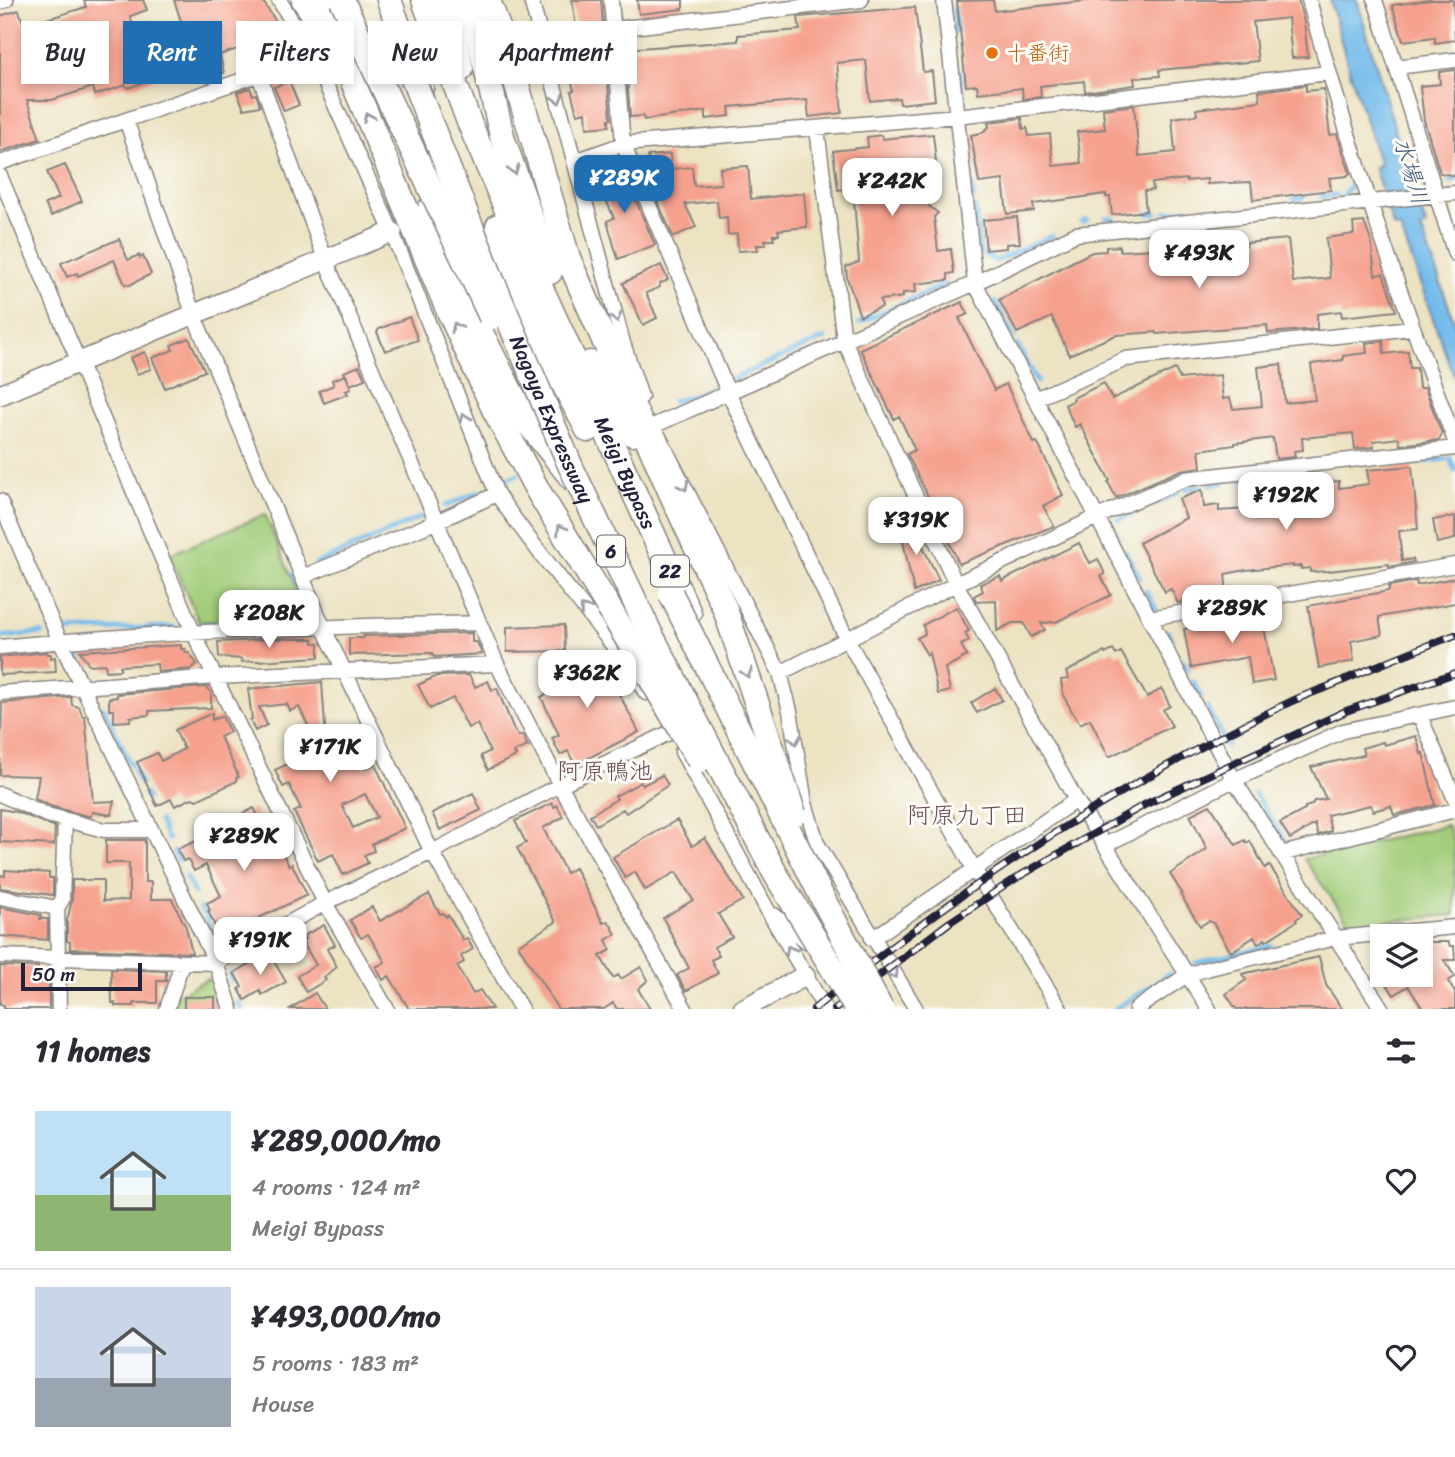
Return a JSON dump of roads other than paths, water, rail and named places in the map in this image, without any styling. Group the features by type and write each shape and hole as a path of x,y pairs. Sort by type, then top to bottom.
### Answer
{"highway":[{"path":"304,0 318,21"},
{"path":"328,0 333,21"},
{"path":"342,0 482,299 514,361 547,410"},
{"name":"22","path":"349,0 401,127 447,256 480,331 524,418 594,506"},
{"name":"Nagoya Expressway","path":"380,0 492,280 570,464 649,631 775,873 857,1009"},
{"name":"Meigi Bypass","path":"389,0 417,80 594,506 805,941 849,1009"},
{"name":"Nagoya Expressway","path":"424,0 440,60 515,276 545,349 832,892 881,1009"},
{"name":"Meigi Bypass","path":"424,0 469,122 612,447 793,829 847,935 891,1009"},
{"name":"22","path":"447,0 456,36 469,122"},
{"path":"481,2 478,33 503,140 547,264 580,346 604,389 671,493"},
{"path":"481,2 509,58 568,258 725,609 832,892"},
{"path":"354,84 447,307 494,409 538,491 610,608 744,838 775,873"}],"street":[{"path":"0,2 6,0"},
{"path":"279,0 292,21"},
{"path":"531,0 623,343 638,389 653,426 780,673 790,711 810,823 817,843 832,869 832,892 847,935"},
{"path":"611,0 614,21"},
{"path":"637,26 861,0"},
{"path":"944,0 975,283 1234,780 1382,1009"},
{"path":"1309,0 1329,74 1375,202 1412,328 1455,441"},
{"path":"1376,0 1429,195 1455,254"},
{"path":"1396,67 1455,60"},
{"path":"575,161 623,144 957,116 1329,74"},
{"path":"0,163 236,83"},
{"path":"262,84 325,259 497,664 560,785 685,1009"},
{"path":"326,84 392,232 497,494 521,530 602,631 671,732 804,976 825,1009"},
{"path":"619,84 623,144 729,394 847,639 974,870 1060,1009"},
{"path":"126,120 193,313 323,627 432,852 521,1009"},
{"path":"817,129 844,340 957,584 1076,800 1209,1009"},
{"path":"0,176 194,634 325,903 387,1009"},
{"path":"653,426 975,283 1076,234 1455,192"},
{"path":"0,395 392,232"},
{"path":"1035,398 1126,359 1412,328"},
{"path":"780,673 957,584 1097,517 1185,479 1455,448"},
{"path":"302,577 497,494"},
{"path":"0,501 60,641 216,963 231,1009"},
{"path":"1150,618 1455,565"},
{"path":"0,647 60,641 323,627 479,623"},
{"path":"0,693 215,677 497,664"},
{"path":"1105,845 1234,780 1343,731 1455,707"},
{"path":"1420,716 1455,799"},
{"path":"0,956 216,963 325,903 671,732"},
{"path":"0,794 65,820 104,830 151,830"},
{"path":"872,939 1076,800"},
{"path":"1281,854 1455,810"},
{"path":"59,1009 57,908 62,901 65,820"},
{"path":"793,829 832,869"},
{"path":"832,892 872,939 916,1009"},
{"path":"0,897 57,908"},
{"path":"767,909 805,941"},
{"path":"1136,1009 1187,975 1335,938 1455,928"},
{"path":"167,1009 182,963"},
{"path":"743,1009 804,976"}],"water":[{"path":"1330,0 1357,0 1409,177 1414,176 1415,182 1412,185 1426,225 1421,228 1455,324 1455,380 1400,227 1394,228 1374,167 1380,165"}],"waterway":[{"path":"954,9 956,32"},
{"path":"960,72 964,101"},
{"path":"967,134 971,165"},
{"path":"1451,181 1455,180"},
{"path":"1344,194 1352,183"},
{"path":"972,185 974,198"},
{"path":"1321,197 1336,195"},
{"path":"1294,199 1303,198"},
{"path":"975,208 980,253 996,261 1052,236"},
{"path":"1201,209 1208,208"},
{"path":"1166,212 1190,210"},
{"path":"1148,214 1156,213"},
{"path":"1106,218 1113,218"},
{"path":"1082,222 1087,220"},
{"path":"859,323 946,284"},
{"path":"995,302 1014,337"},
{"path":"732,379 825,338"},
{"path":"1018,345 1037,382"},
{"path":"673,401 711,388"},
{"path":"1450,458 1455,471"},
{"path":"1419,462 1445,459"},
{"path":"505,480 518,474"},
{"path":"1241,481 1279,477"},
{"path":"1211,485 1223,483"},
{"path":"1186,489 1201,486"},
{"path":"446,506 478,492"},
{"path":"1118,520 1177,493"},
{"path":"316,564 421,517"},
{"path":"1115,530 1118,537"},
{"path":"1125,551 1140,578"},
{"path":"202,625 303,618 307,611 293,574"},
{"path":"1146,591 1156,609"},
{"path":"67,631 173,627"},
{"path":"1168,632 1172,639"},
{"path":"0,637 42,633"},
{"path":"76,652 86,672"},
{"path":"1183,661 1188,670"},
{"path":"1193,681 1201,696"},
{"path":"103,707 119,740"},
{"path":"1207,707 1227,746"},
{"path":"121,744 131,765"},
{"path":"134,770 140,783"},
{"path":"145,794 147,798"},
{"path":"1255,794 1286,842"},
{"path":"159,821 164,832"},
{"path":"174,852 178,860"},
{"path":"186,877 194,893"},
{"path":"201,908 203,913"},
{"path":"206,918 217,941"},
{"path":"1196,963 1271,946"},
{"path":"230,974 232,981"},
{"path":"1115,1009 1169,974"},
{"path":"238,1001 241,1009"}],"railway":[{"path":"814,1009 869,964 983,881 1042,841 1163,768 1288,703 1455,635"},
{"path":"835,1009 950,922 1018,877 1146,804 1346,711 1455,673"}],"place":[{"name":"十番街","path":"992,53"}],"district":[{"name":"阿原鴨池","path":"605,771"},
{"name":"阿原九丁田","path":"967,815"}],"water label":[{"name":"水場川","path":"1411,171"}]}
